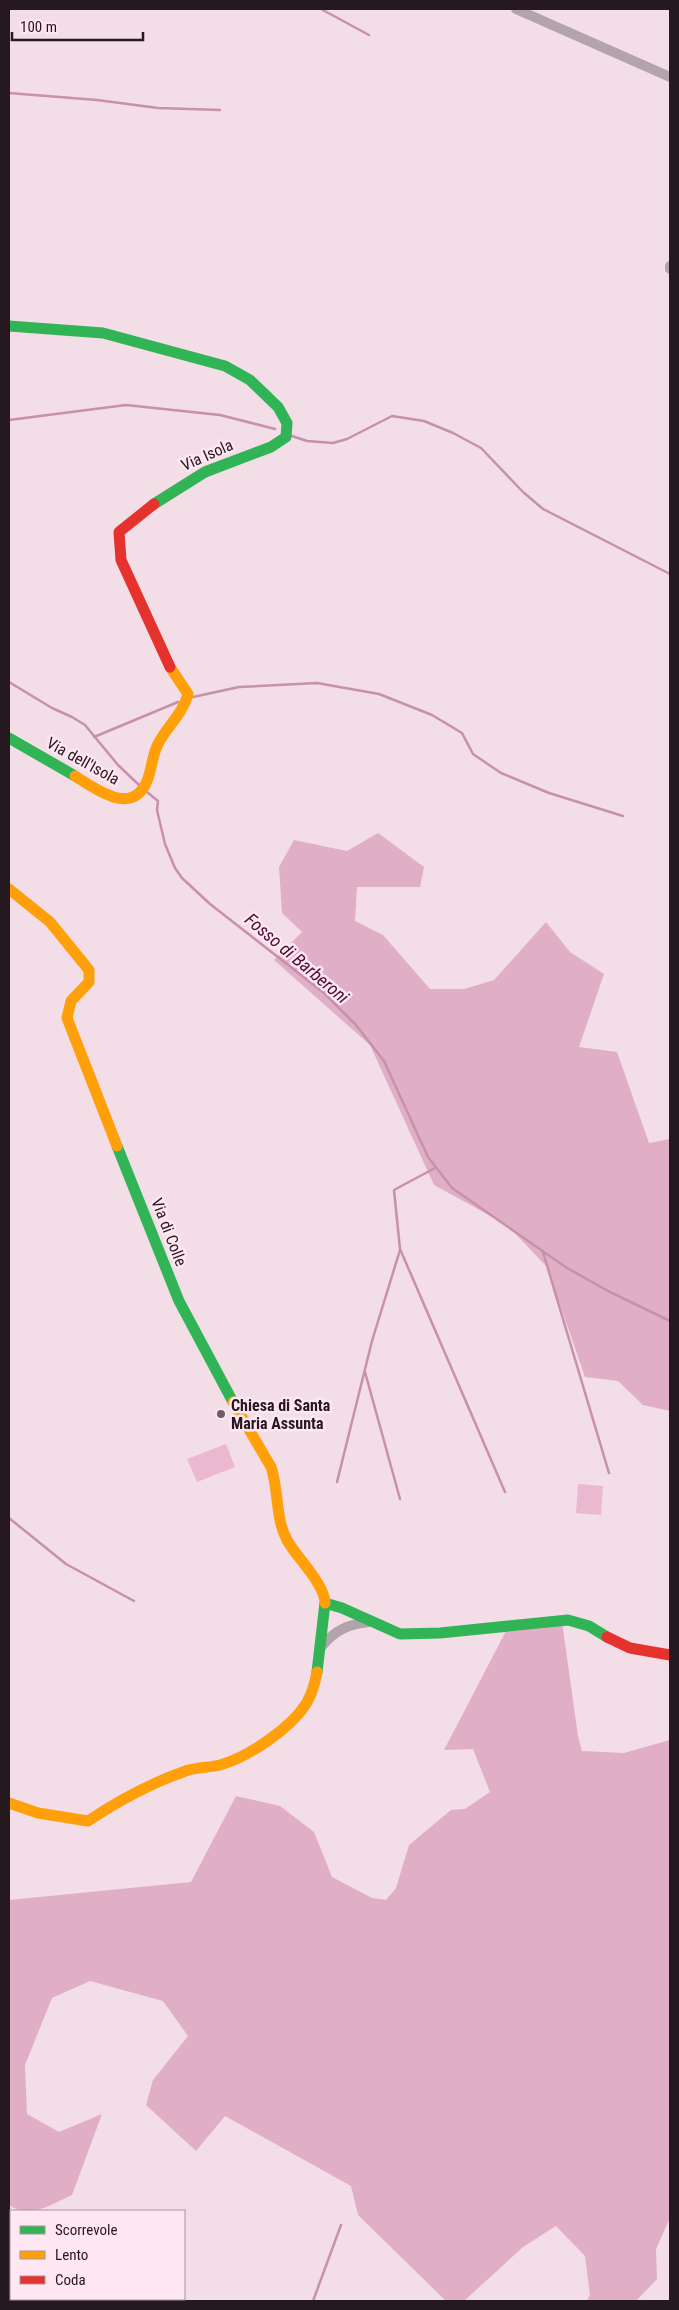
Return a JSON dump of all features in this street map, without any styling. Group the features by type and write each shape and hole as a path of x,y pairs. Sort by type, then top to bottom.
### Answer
{"street":[{"path":"516,9 670,77"},
{"name":"Via Isola","path":"9,326 103,333 225,366 250,380 278,407 287,422 286,437 276,445 220,465 182,484 119,532 121,560 173,673 188,694 186,704 156,745 143,789"},
{"name":"Via dell'Isola","path":"9,738 112,798 131,798 143,789"},
{"name":"Via di Colle","path":"9,889 50,922 89,970 89,982 73,998 66,1010 68,1025 179,1302 242,1419 271,1467 275,1478 280,1517 286,1539 318,1585 325,1597 325,1603"},
{"path":"9,1803 38,1813 88,1821 116,1802 184,1771 221,1765 249,1751 284,1729 306,1703 320,1663 325,1603 342,1608 400,1634 440,1633 568,1620 582,1622 592,1626 616,1643 634,1650 670,1655"},
{"path":"321,1647 331,1635 345,1626 372,1622"}],"shaded area":[{"path":"378,833 424,867 420,887 357,887 355,921 383,935 430,989 464,989 494,980 546,922 570,952 604,974 579,1047 617,1052 649,1143 670,1139 670,1411 643,1405 618,1381 585,1377 547,1267 507,1225 434,1185 370,1045 274,960 302,932 282,913 279,867 294,840 347,851"},
{"path":"226,1444 235,1467 197,1482 187,1459"},
{"path":"578,1484 603,1486 601,1515 576,1513"},
{"path":"562,1622 578,1736 582,1751 624,1753 670,1740 670,2218 656,2249 657,2279 636,2301 587,2301 590,2295 585,2256 556,2226 523,2247 464,2301 446,2301 358,2215 351,2186 225,2116 196,2151 146,2105 153,2080 188,2036 163,2001 90,1981 52,1998 25,2065 27,2114 59,2132 102,2114 72,2195 36,2210 21,2210 9,2205 9,1900 191,1882 236,1796 280,1806 314,1832 332,1877 372,1898 386,1900 396,1888 409,1845 451,1810 465,1809 490,1792 473,1749 444,1750 506,1631"}],"waterway":[{"path":"321,9 369,35"},
{"path":"9,93 97,100 158,108 220,110"},
{"path":"9,420 126,405 220,415 275,429"},
{"path":"292,436 307,441 333,443 347,439 392,416 424,421 453,433 481,448 523,492 543,509 670,574"},
{"name":"Fosso di Barberoni","path":"9,682 85,725 118,765 139,785"},
{"path":"193,697 239,687 317,683 379,694 432,715 462,733 473,754 501,773 549,793 623,816"},
{"path":"94,737 178,702"},
{"name":"Fosso di Barberoni","path":"147,792 158,801 157,810 165,844 175,868 182,878 210,904 324,993 356,1025 384,1061 428,1157 452,1188 567,1268 608,1291 670,1321"},
{"path":"435,1168 394,1190 400,1249 505,1492"},
{"path":"337,1482 372,1341 400,1250"},
{"path":"543,1252 609,1473"},
{"path":"365,1372 400,1499"},
{"path":"9,1518 66,1564 134,1601"},
{"path":"313,2301 341,2225"}],"traffic: fast":[{"path":"9,326 103,333 225,366 250,380 278,407 287,423 286,437 271,447 205,472 154,504"},
{"path":"9,738 75,776"},
{"path":"117,1146 179,1301 233,1402"},
{"path":"317,1672 325,1603 342,1608 400,1634 440,1633 568,1620 589,1626 607,1637"}],"traffic: slow":[{"path":"75,776 113,797 123,799 132,797 140,792 147,781 158,744 179,714 188,694 170,667"},
{"path":"9,889 50,922 89,970 89,982 71,1001 67,1018 117,1146"},
{"path":"233,1402 271,1467 281,1523 287,1540 315,1579 324,1596 325,1603"},
{"path":"9,1803 38,1813 88,1821 158,1782 188,1770 220,1765 243,1756 268,1741 299,1713 308,1700 317,1672"}],"traffic: jam":[{"path":"154,504 119,532 121,560 170,667"},
{"path":"607,1637 630,1648 670,1655"}],"place":[{"name":"Chiesa di Santa Maria Assunta","path":"221,1414"}]}
